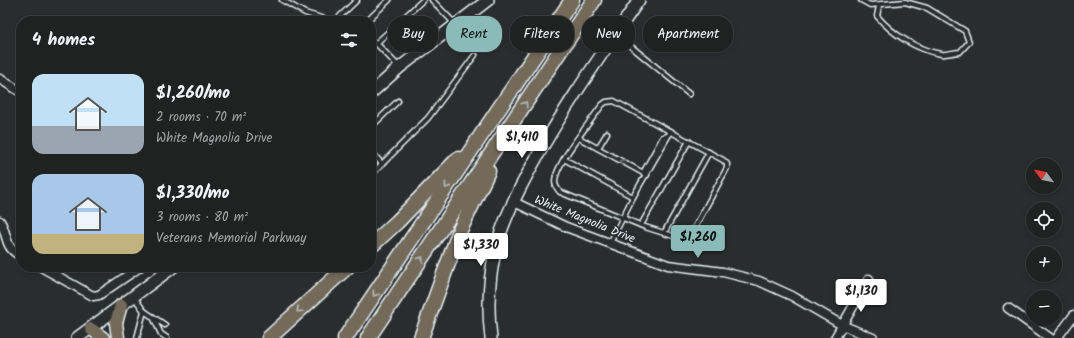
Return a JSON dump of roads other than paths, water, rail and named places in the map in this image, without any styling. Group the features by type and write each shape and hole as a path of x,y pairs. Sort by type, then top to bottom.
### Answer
{"highway":[{"path":"345,338 572,0"},
{"path":"368,338 594,0"},
{"path":"376,241 408,211 458,159 492,119"},
{"path":"422,338 460,230 503,136"},
{"path":"269,338 342,272"}],"main road":[{"path":"118,338 116,323 121,305"},
{"path":"91,329 103,338"}],"street":[{"path":"467,16 488,0"},
{"path":"628,16 638,0"},
{"path":"376,89 399,68 446,32"},
{"path":"491,338 489,309 492,272 498,241 512,201 552,129 604,52"},
{"path":"0,80 16,89"},
{"name":"White Magnolia Drive","path":"512,201 566,227 668,265 723,272 759,281 792,296 842,325 873,338"},
{"path":"0,221 9,247 16,254"},
{"path":"50,272 93,296 99,295 133,272"},
{"path":"78,338 166,272"},
{"path":"835,338 869,279"},
{"path":"1008,308 1050,338"},
{"path":"1057,338 1074,315"}],"lane":[{"path":"282,0 308,14 315,16"},
{"path":"340,16 357,0"},
{"path":"372,16 389,0"},
{"path":"399,68 376,43 423,0"},
{"path":"432,0 447,16"},
{"path":"861,0 870,5 879,6 905,2 926,8 965,31 969,42 960,52 943,54 925,49 887,28 877,16 879,6"},
{"path":"635,50 689,94"},
{"path":"376,170 428,118 474,55"},
{"path":"610,101 621,104 690,141 723,160 727,164 727,168 689,238 686,240 622,218 560,192 555,181 559,168 579,138 602,105 610,101"},
{"path":"376,122 398,102"},
{"path":"610,243 645,174 671,131"},
{"path":"598,148 607,133"},
{"path":"579,138 645,174"},
{"path":"642,225 690,141"},
{"path":"664,233 709,152"},
{"path":"376,157 382,164"},
{"path":"564,159 633,197"},
{"path":"134,296 144,311 165,325"},
{"path":"137,338 144,311"},
{"path":"153,317 161,334 167,338"}]}
